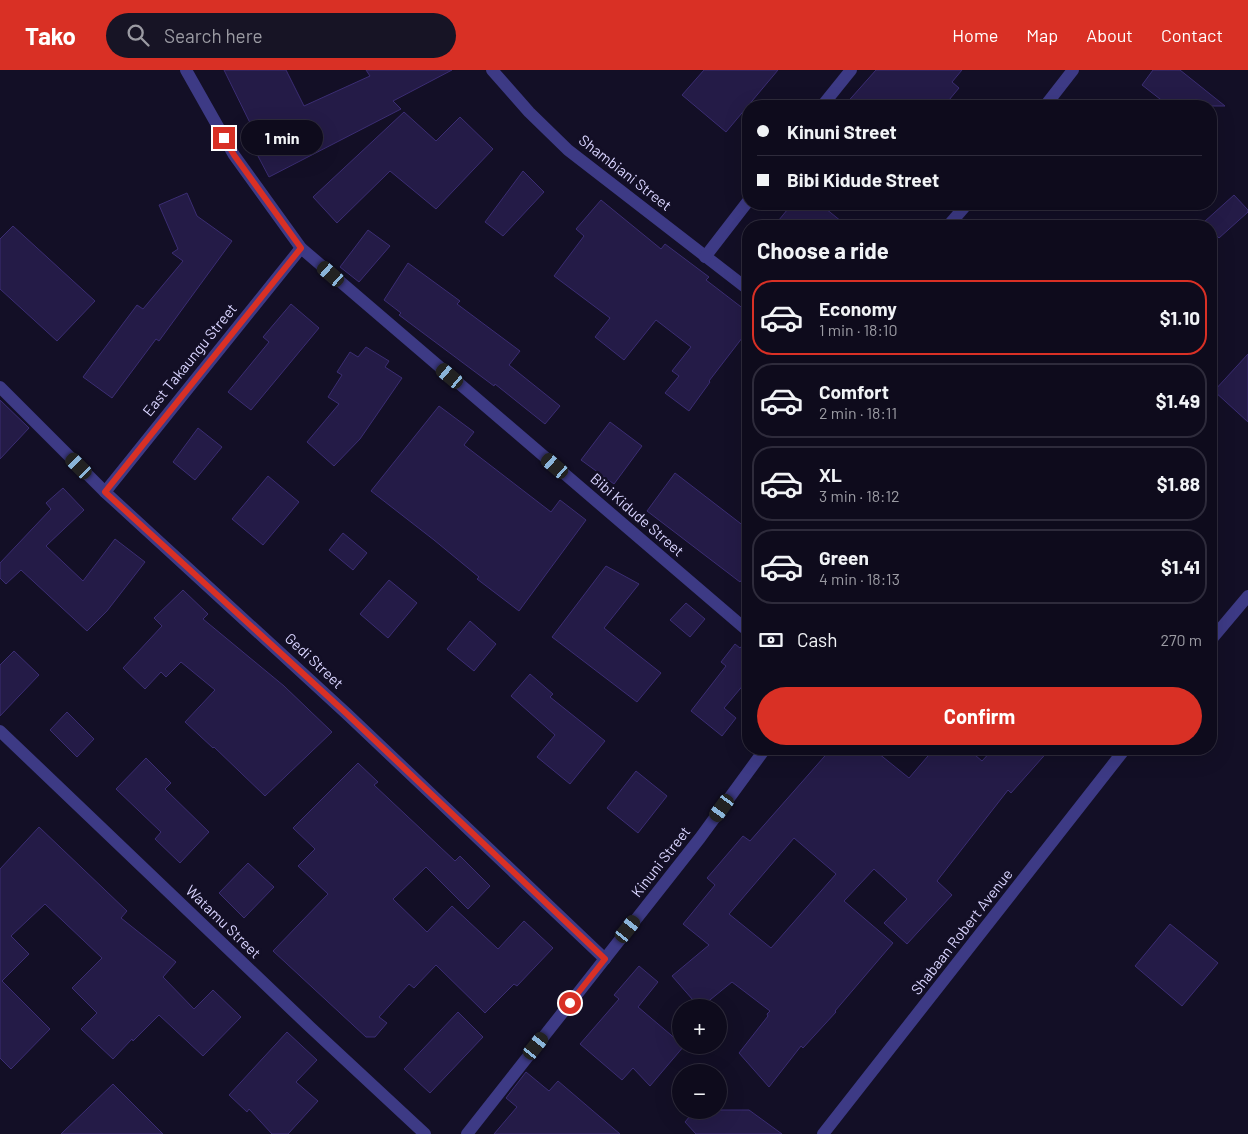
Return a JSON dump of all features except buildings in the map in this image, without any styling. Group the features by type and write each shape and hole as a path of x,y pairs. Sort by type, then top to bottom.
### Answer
{"street":[{"name":"Bibi Kidude Street","path":"186,70 234,155 301,248 742,626"},
{"name":"Shambiani Street","path":"492,70 529,112 568,150 742,285"},
{"path":"827,100 851,70"},
{"path":"1050,100 1073,70"},
{"path":"705,257 742,209"},
{"path":"953,220 961,210"},
{"name":"East Takaungu Street","path":"105,492 301,248"},
{"name":"Gedi Street","path":"0,386 105,492 347,714 605,959"},
{"path":"1217,633 1248,596"},
{"name":"Watamu Street","path":"0,731 425,1134"},
{"name":"Kinuni Street","path":"467,1134 700,838 761,755"},
{"name":"Shabaan Robert Avenue","path":"822,1134 1120,755"}],"route":[{"path":"224,138 234,155 301,248 105,492 347,714 605,959 570,1003"}]}
